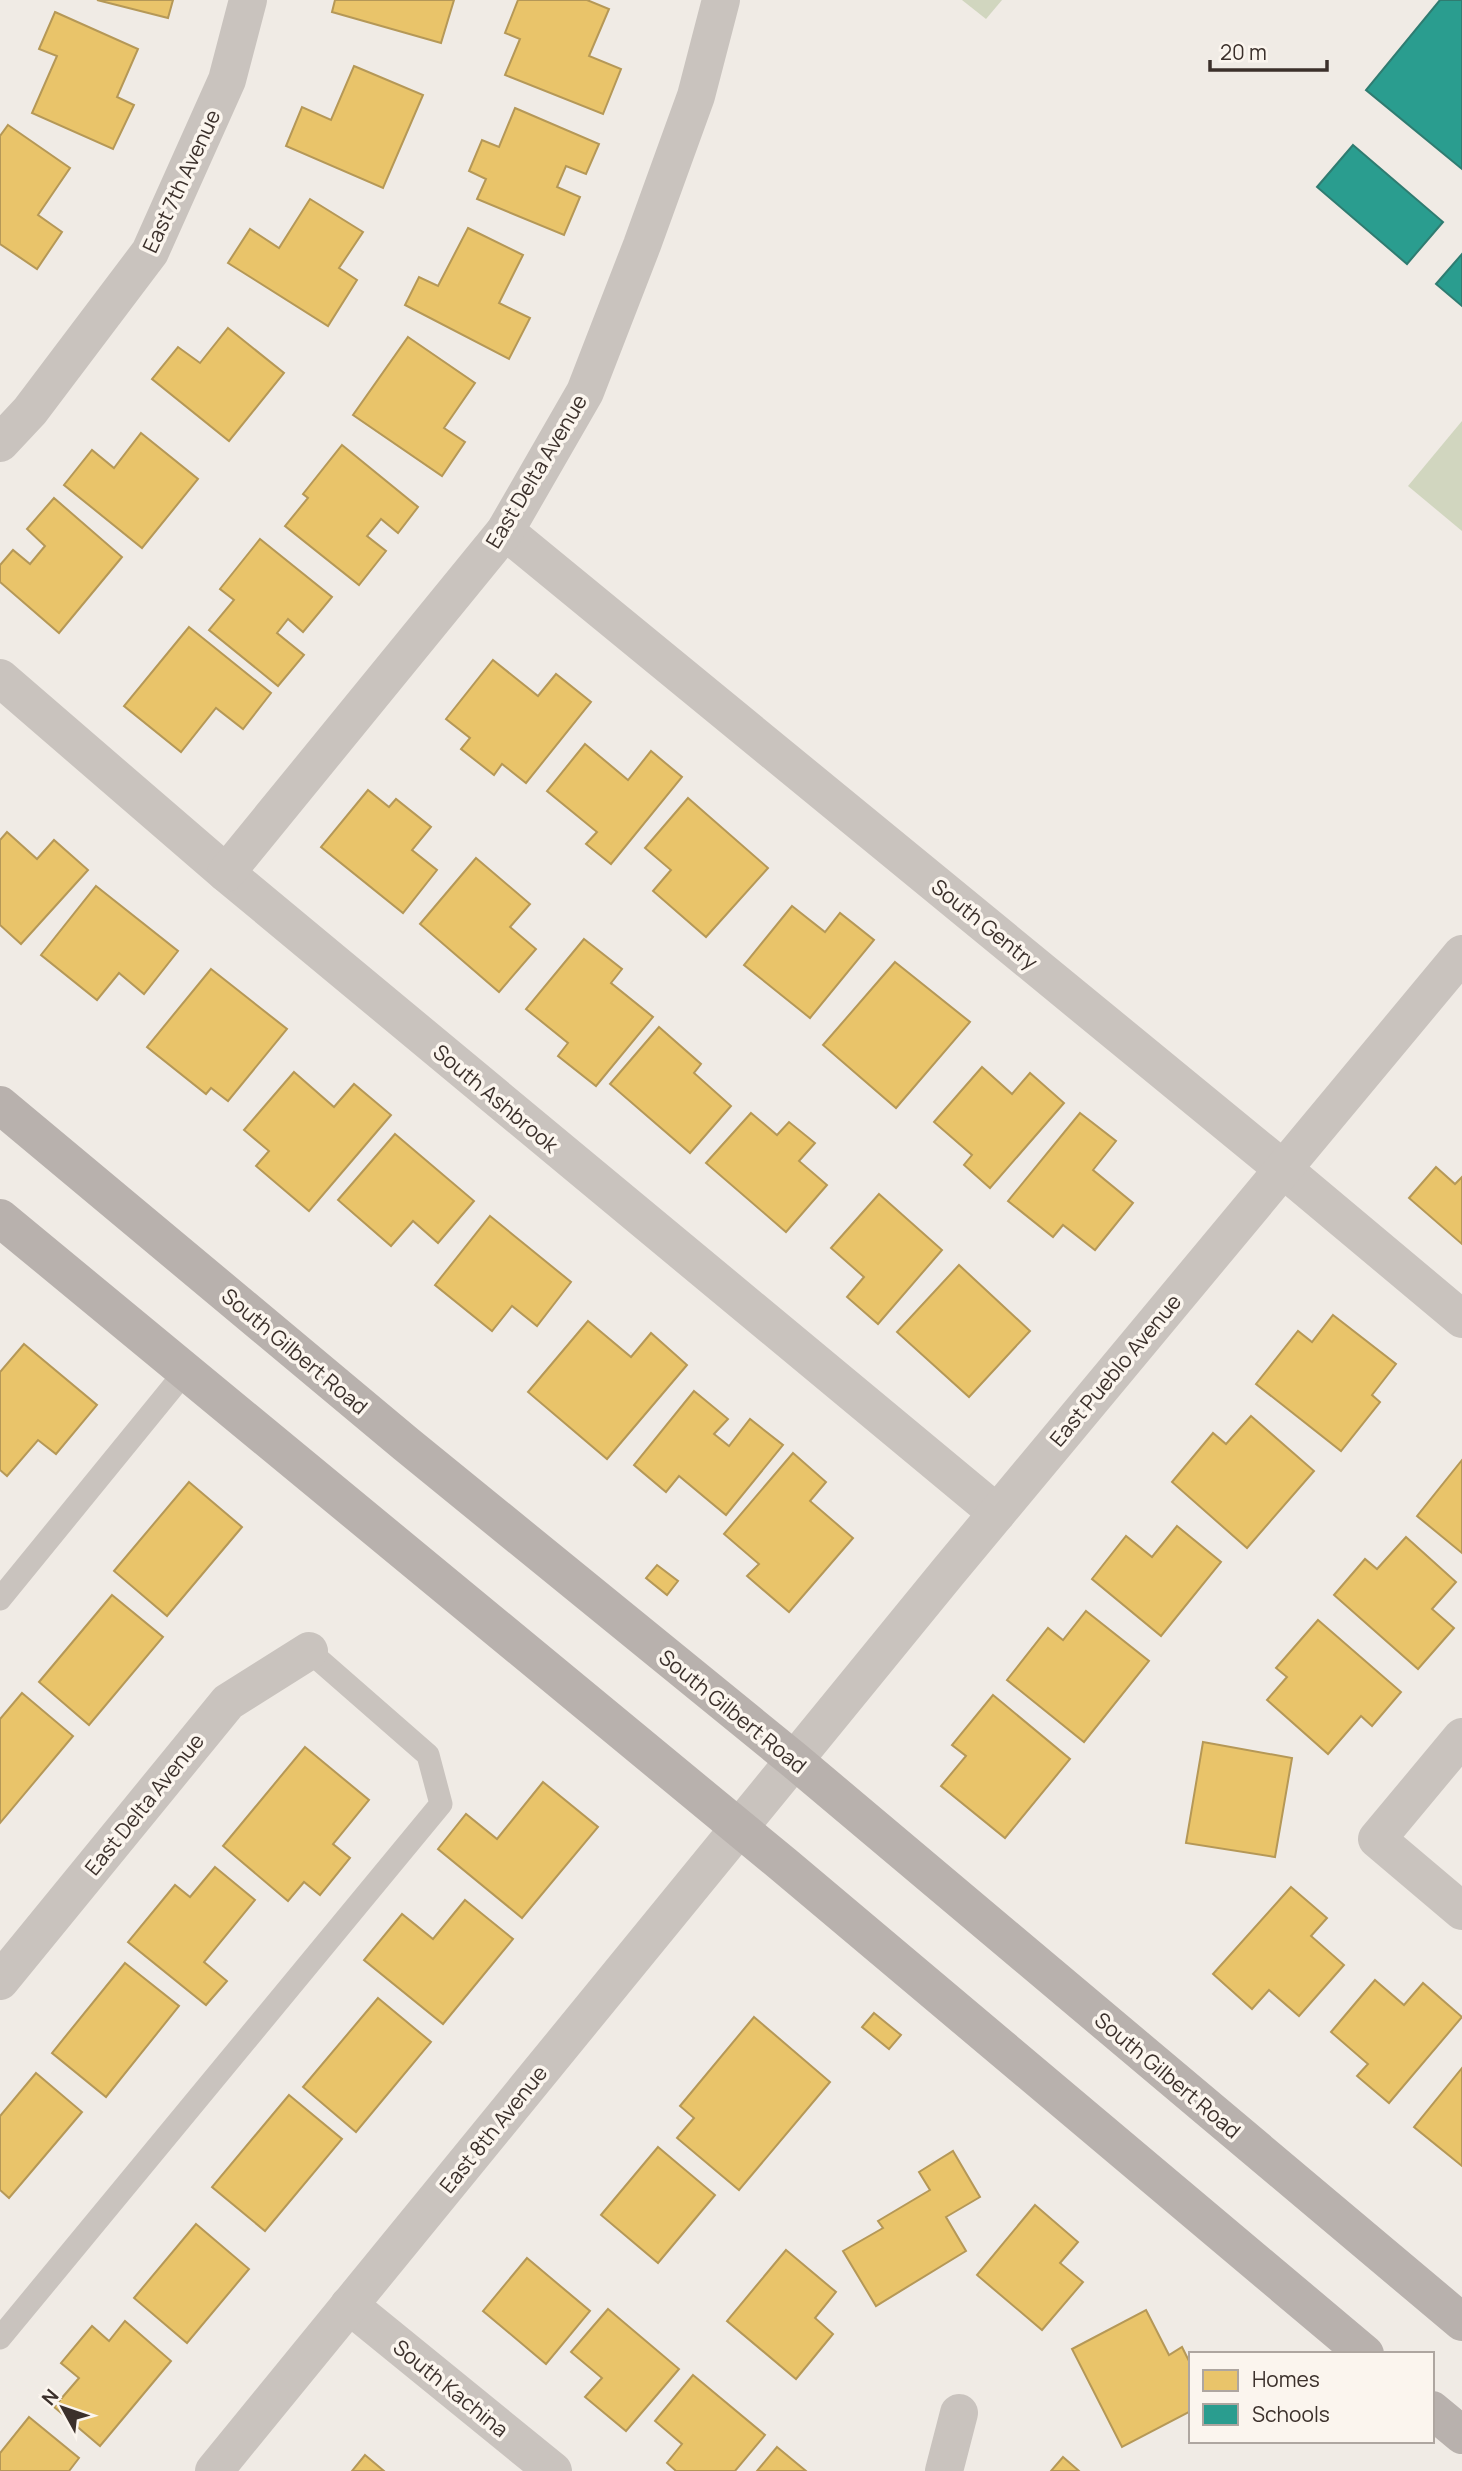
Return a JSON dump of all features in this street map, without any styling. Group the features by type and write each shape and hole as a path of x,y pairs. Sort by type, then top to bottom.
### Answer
{"main road":[{"name":"South Gilbert Road","path":"0,1105 406,1444 782,1774 1462,2322"},
{"path":"0,1218 739,1828 1363,2352"},
{"path":"1434,2412 1462,2435"}],"street":[{"name":"East 7th Avenue","path":"0,443 30,411 150,252 227,80 248,0"},
{"name":"East Delta Avenue","path":"226,873 505,531 585,392 696,96 721,0"},
{"name":"South Gentry","path":"505,531 1462,1319"},
{"name":"South Ashbrook","path":"0,678 226,873 997,1513"},
{"name":"East Pueblo Avenue","path":"782,1774 1462,954"},
{"name":"East Delta Avenue","path":"0,1981 228,1702 309,1651"},
{"path":"1462,1737 1377,1839 1462,1910"},
{"name":"East 8th Avenue","path":"214,2471 782,1774"},
{"name":"South Kachina","path":"349,2305 553,2471"},
{"path":"944,2471 959,2413"}],"lane":[{"path":"0,1599 185,1372"},
{"path":"0,2338 441,1804 428,1755 309,1651"}],"green space":[{"path":"962,0 1002,0 986,19"},
{"path":"1462,421 1462,531 1408,486"}],"building: Homes":[{"path":"97,0 173,0 168,18"},
{"path":"335,0 454,0 441,43 332,12"},
{"path":"518,0 587,0 609,9 589,56 621,69 603,114 505,75 520,39 505,33"},
{"path":"55,12 138,49 117,97 134,105 113,149 32,113 57,56 39,49"},
{"path":"354,66 423,95 383,188 286,146 302,107 331,120"},
{"path":"515,108 599,144 586,174 566,166 557,187 580,197 564,235 477,199 486,179 469,171 482,140 499,147"},
{"path":"8,125 70,168 38,215 62,232 37,269 0,244 0,136"},
{"path":"310,199 363,232 339,268 357,280 328,326 228,263 250,229 279,248"},
{"path":"468,228 523,255 499,303 530,318 509,359 405,305 419,277 438,286"},
{"path":"228,328 284,373 229,441 152,379 178,347 200,363"},
{"path":"408,337 475,383 444,428 465,442 442,476 353,415"},
{"path":"141,433 198,479 142,548 64,485 92,450 114,468"},
{"path":"342,445 418,507 398,533 381,519 367,536 386,551 359,585 285,526 308,498 303,494"},
{"path":"54,498 122,557 59,633 0,582 0,565 13,550 30,564 45,546 27,529"},
{"path":"260,539 332,597 303,632 288,619 277,633 304,655 278,686 209,630 234,600 220,589"},
{"path":"189,627 271,693 243,729 216,708 181,752 124,706"},
{"path":"493,660 538,696 556,674 591,702 526,783 502,764 494,775 461,749 470,738 446,719"},
{"path":"585,744 628,780 651,751 682,777 611,864 586,844 597,832 547,791"},
{"path":"368,790 389,807 396,799 431,827 412,850 437,870 403,913 321,847"},
{"path":"688,798 768,868 706,937 653,891 671,870 645,848"},
{"path":"7,832 37,859 54,840 88,870 21,944 0,925 0,840"},
{"path":"476,858 530,904 510,927 536,949 499,992 420,924"},
{"path":"96,886 178,951 144,994 119,973 97,1000 41,955"},
{"path":"792,906 825,932 840,913 874,940 810,1018 744,965"},
{"path":"584,939 622,969 611,983 653,1017 596,1086 558,1056 568,1043 526,1009"},
{"path":"895,962 970,1022 896,1108 823,1045"},
{"path":"211,969 287,1029 228,1101 211,1088 206,1094 147,1047"},
{"path":"659,1027 701,1064 694,1073 731,1106 690,1153 610,1084"},
{"path":"982,1067 1012,1094 1030,1073 1064,1103 990,1188 964,1165 972,1155 934,1122"},
{"path":"294,1072 334,1107 354,1084 391,1115 309,1211 256,1166 269,1151 244,1130"},
{"path":"751,1113 777,1135 789,1122 815,1143 799,1161 827,1185 786,1232 706,1163"},
{"path":"1080,1113 1116,1141 1093,1170 1133,1203 1095,1250 1063,1225 1053,1237 1008,1201"},
{"path":"395,1134 474,1201 438,1243 413,1221 391,1246 338,1200"},
{"path":"1436,1167 1455,1184 1462,1177 1462,1244 1409,1198"},
{"path":"879,1194 942,1250 878,1324 847,1297 864,1277 831,1248"},
{"path":"490,1216 571,1282 537,1326 512,1306 492,1331 435,1285"},
{"path":"959,1265 1030,1331 969,1397 897,1332"},
{"path":"1333,1315 1396,1364 1372,1395 1380,1402 1341,1451 1256,1384 1298,1331 1312,1342"},
{"path":"588,1321 631,1357 651,1333 687,1365 607,1459 528,1392"},
{"path":"24,1344 97,1405 56,1454 38,1440 7,1476 0,1470 0,1372"},
{"path":"694,1391 728,1419 714,1434 729,1446 750,1419 783,1445 726,1515 679,1476 666,1492 634,1465"},
{"path":"1251,1416 1314,1471 1247,1548 1172,1482 1213,1433 1226,1444"},
{"path":"793,1453 826,1482 810,1501 853,1538 789,1612 747,1576 759,1564 724,1534"},
{"path":"1462,1460 1462,1553 1417,1516"},
{"path":"189,1482 242,1527 167,1616 114,1571"},
{"path":"1177,1526 1221,1562 1161,1636 1092,1579 1126,1536 1152,1557"},
{"path":"1406,1537 1456,1582 1432,1609 1454,1628 1418,1669 1334,1595 1365,1559 1377,1569"},
{"path":"657,1565 678,1581 667,1595 646,1578"},
{"path":"112,1595 163,1637 89,1725 39,1682"},
{"path":"1086,1611 1149,1661 1084,1742 1007,1680 1048,1628 1063,1640"},
{"path":"1318,1620 1401,1692 1372,1726 1361,1716 1328,1754 1267,1700 1287,1677 1276,1668"},
{"path":"22,1693 73,1736 0,1823 0,1719"},
{"path":"993,1695 1070,1759 1005,1838 941,1786 966,1756 952,1745"},
{"path":"1203,1742 1292,1758 1275,1857 1186,1843"},
{"path":"305,1747 369,1800 333,1844 350,1858 320,1895 304,1882 288,1901 223,1846"},
{"path":"543,1782 598,1827 522,1918 438,1849 466,1814 497,1839"},
{"path":"215,1867 255,1900 204,1962 227,1981 206,2005 128,1942 175,1885 190,1897"},
{"path":"1291,1887 1327,1918 1311,1936 1344,1965 1299,2016 1269,1990 1252,2009 1213,1974"},
{"path":"465,1900 513,1939 443,2024 364,1960 402,1914 433,1939"},
{"path":"125,1963 179,2006 106,2097 52,2053"},
{"path":"1375,1980 1404,2005 1423,1983 1462,2017 1389,2103 1357,2076 1368,2064 1331,2032"},
{"path":"378,1998 431,2042 356,2132 303,2087"},
{"path":"874,2013 901,2035 889,2049 862,2027"},
{"path":"754,2017 830,2082 739,2190 677,2138 694,2118 680,2106"},
{"path":"1462,2068 1462,2166 1414,2127"},
{"path":"36,2073 82,2112 9,2198 0,2190 0,2116"},
{"path":"289,2095 342,2139 265,2231 212,2187"},
{"path":"658,2147 715,2195 658,2263 601,2215"},
{"path":"953,2151 980,2197 946,2217 966,2251 876,2306 843,2251 883,2228 878,2221 930,2190 919,2172"},
{"path":"1035,2205 1078,2242 1060,2263 1083,2282 1042,2330 977,2275"},
{"path":"196,2224 249,2269 187,2343 134,2298"},
{"path":"786,2250 836,2292 815,2318 833,2334 796,2379 727,2321"},
{"path":"527,2258 590,2311 546,2364 483,2311"},
{"path":"608,2309 679,2369 626,2431 585,2397 602,2378 571,2352"},
{"path":"1146,2310 1169,2355 1182,2347 1189,2361 1189,2412 1122,2447 1072,2349"},
{"path":"125,2321 171,2361 100,2446 54,2407 79,2378 61,2363 92,2326 109,2341"},
{"path":"693,2375 765,2435 735,2471 676,2471 667,2463 682,2444 655,2421"},
{"path":"29,2417 79,2458 69,2471 0,2471 0,2453"},
{"path":"777,2447 806,2471 757,2471"},
{"path":"365,2455 384,2471 352,2471"},
{"path":"1063,2457 1079,2471 1051,2471"}],"building: Schools":[{"path":"1440,0 1462,0 1462,169 1366,90"},
{"path":"1353,145 1443,222 1407,264 1317,187"},
{"path":"1462,254 1462,306 1436,284"}]}
